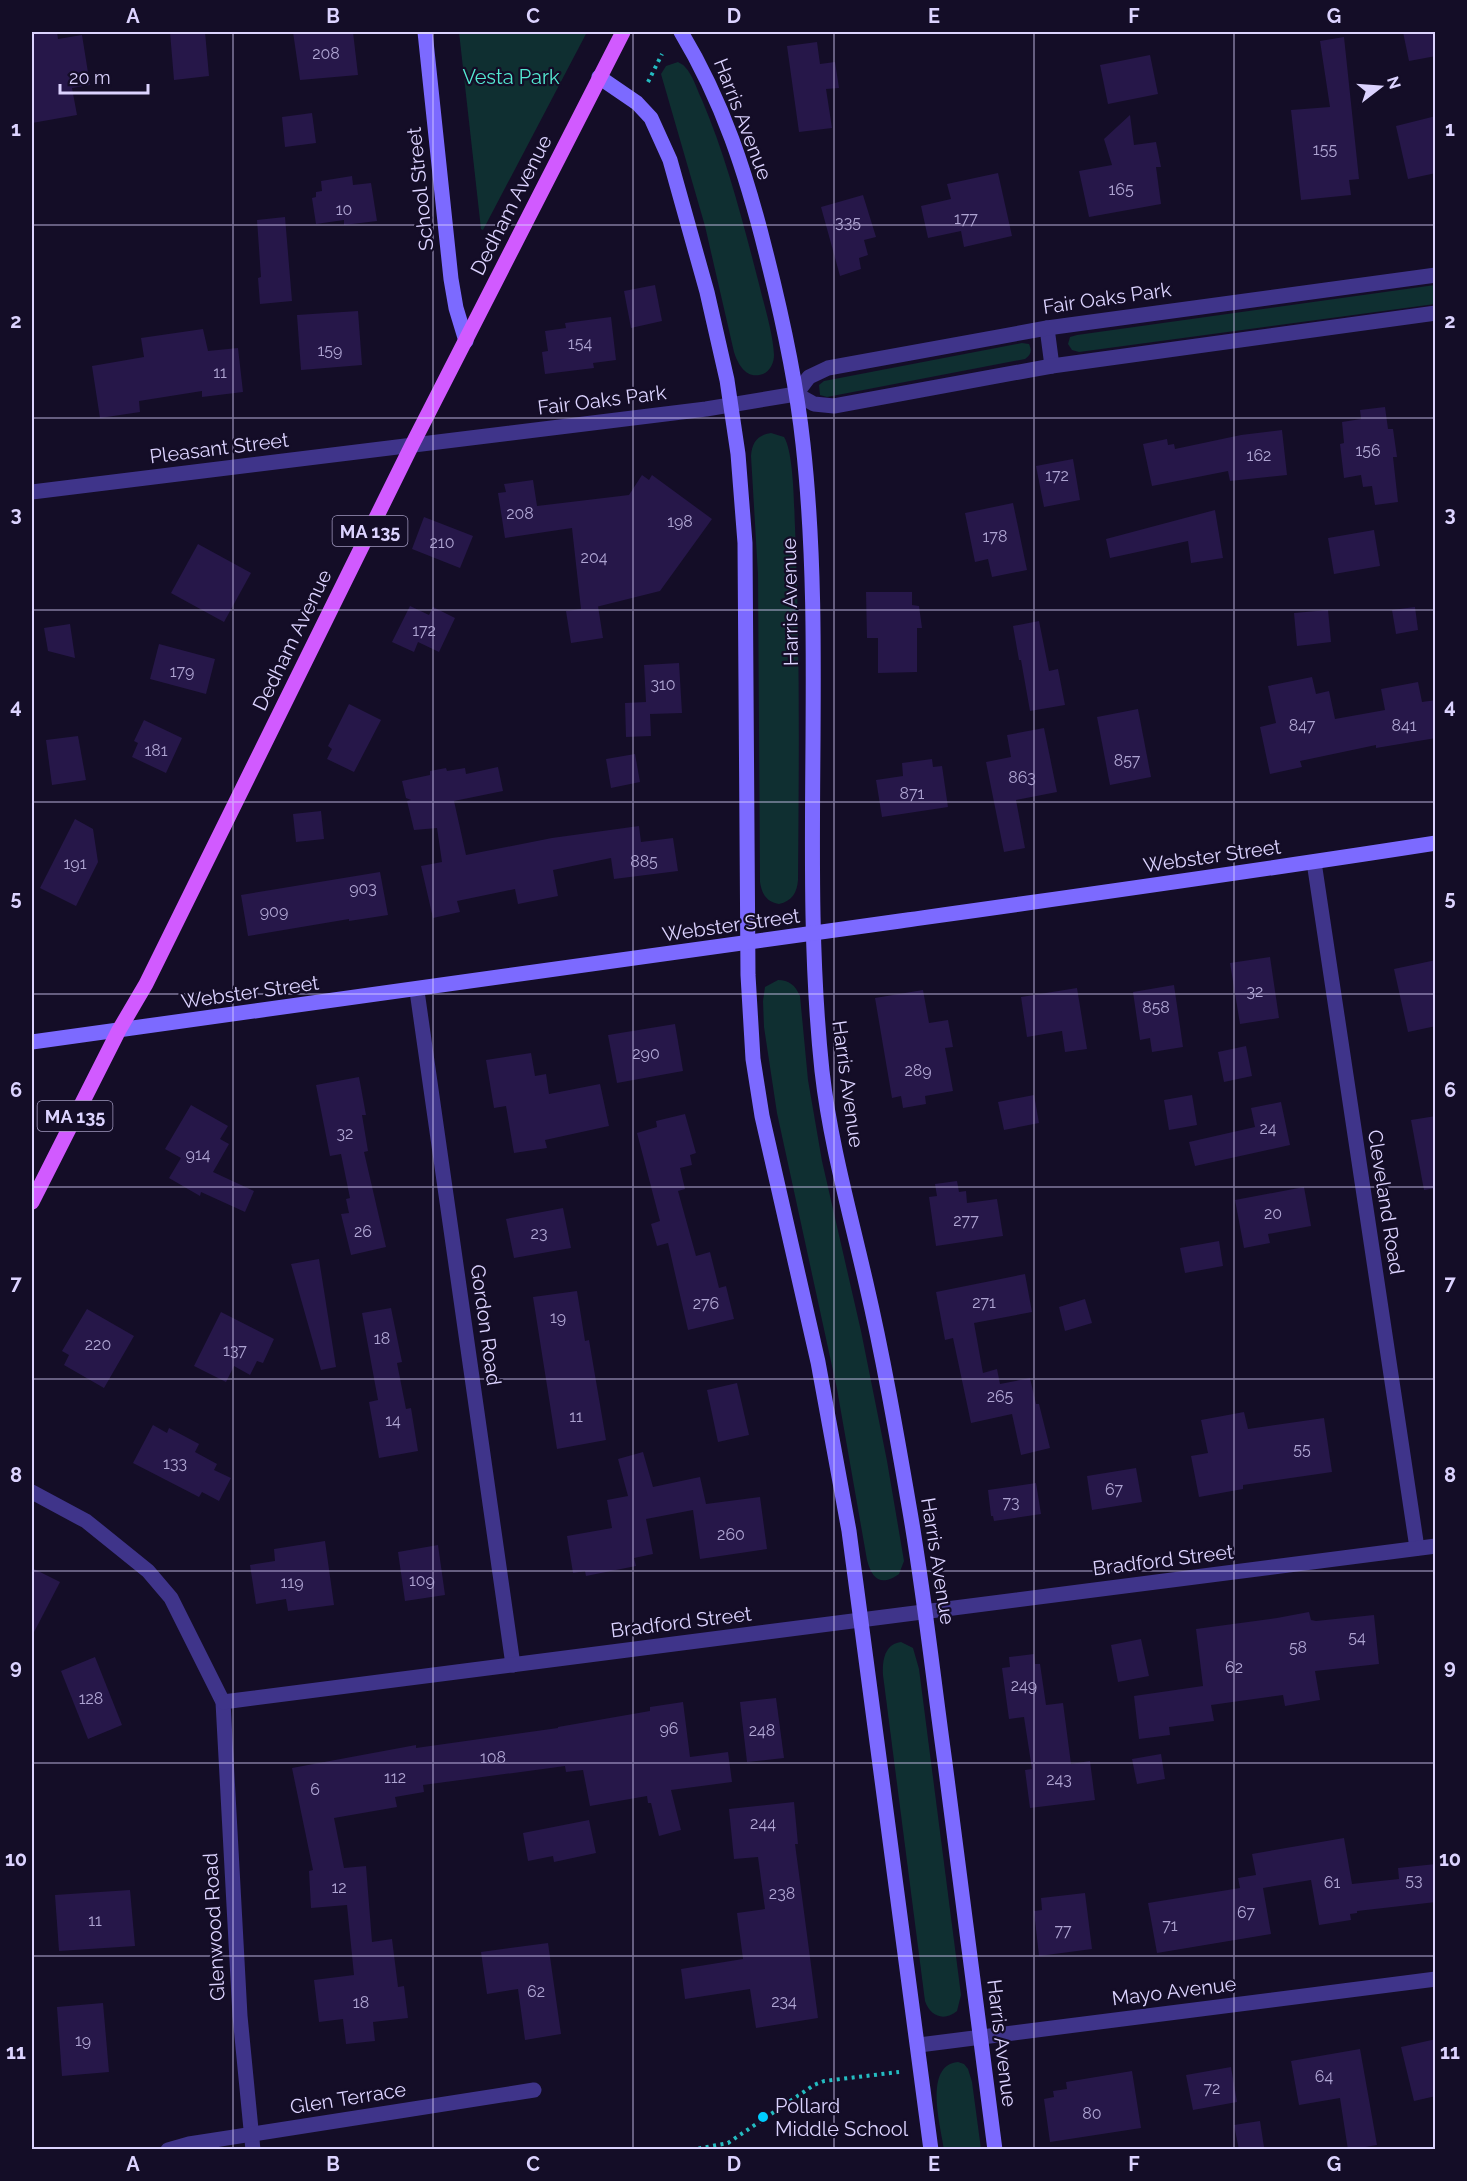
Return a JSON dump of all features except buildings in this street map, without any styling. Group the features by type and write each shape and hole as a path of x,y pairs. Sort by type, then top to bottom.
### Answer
{"main road":[{"name":"Dedham Avenue","path":"32,1202 119,1030 146,984 412,444 623,32"}],"street":[{"name":"School Street","path":"425,32 451,279 456,309 466,341"},
{"name":"Harris Avenue","path":"681,32 717,99 742,166 790,354 804,447 810,538 813,934 817,1012 828,1110 885,1371 910,1513 925,1611 995,2150"},
{"path":"599,77 637,103 651,118 670,160 714,320 731,405 741,482 745,543 749,1002 757,1088 829,1417 848,1520 919,2045 931,2150"},
{"name":"Fair Oaks Park","path":"412,444 731,405 796,394 810,377 828,368 1047,328 1436,275"},
{"path":"796,394 813,404 834,406 1052,366 1436,312"},
{"path":"1047,328 1052,366"},
{"name":"Pleasant Street","path":"32,492 412,444"},
{"name":"Webster Street","path":"32,1042 749,944 1436,843"},
{"name":"Cleveland Road","path":"1314,862 1417,1548"},
{"name":"Gordon Road","path":"417,991 513,1665"},
{"path":"32,1492 86,1521 148,1571 171,1598 223,1702"},
{"name":"Bradford Street","path":"223,1702 1436,1546"},
{"name":"Glenwood Road","path":"223,1702 240,2005 252,2142"},
{"name":"Mayo Avenue","path":"919,2045 1436,1979"},
{"name":"Glen Terrace","path":"168,2150 189,2144 252,2142 534,2090"}],"path":[{"path":"646,86 662,54"},
{"path":"691,2150 728,2143 814,2085 824,2081 922,2070"}],"green space":[{"name":"Vesta Park","path":"459,32 587,32 483,230 481,229"},
{"path":"678,62 690,74 702,100 741,214 773,346 772,364 763,374 752,375 744,370 734,352 705,226 661,74 666,66"},
{"path":"1435,285 1435,304 1079,352 1072,350 1068,344 1070,337 1077,335"},
{"path":"1022,343 1029,344 1030,349 1030,354 1025,359 827,397 820,395 819,385 824,381"},
{"path":"771,433 784,437 792,467 798,615 798,880 793,896 779,904 771,902 766,897 760,882 758,574 751,456 756,440"},
{"path":"778,980 791,984 800,996 808,1080 822,1161 861,1331 887,1461 904,1561 899,1574 887,1580 878,1579 875,1576 867,1560 837,1389 777,1113 764,1027 763,1001 765,987"},
{"path":"901,1642 913,1648 919,1669 961,1995 957,2011 942,2017 934,2014 925,2001 883,1675 883,1664 888,1649"},
{"path":"958,2062 964,2064 968,2069 972,2082 981,2149 944,2149 938,2113 937,2085 947,2066"}],"place":[{"name":"Pollard Middle School","path":"763,2117"}]}
